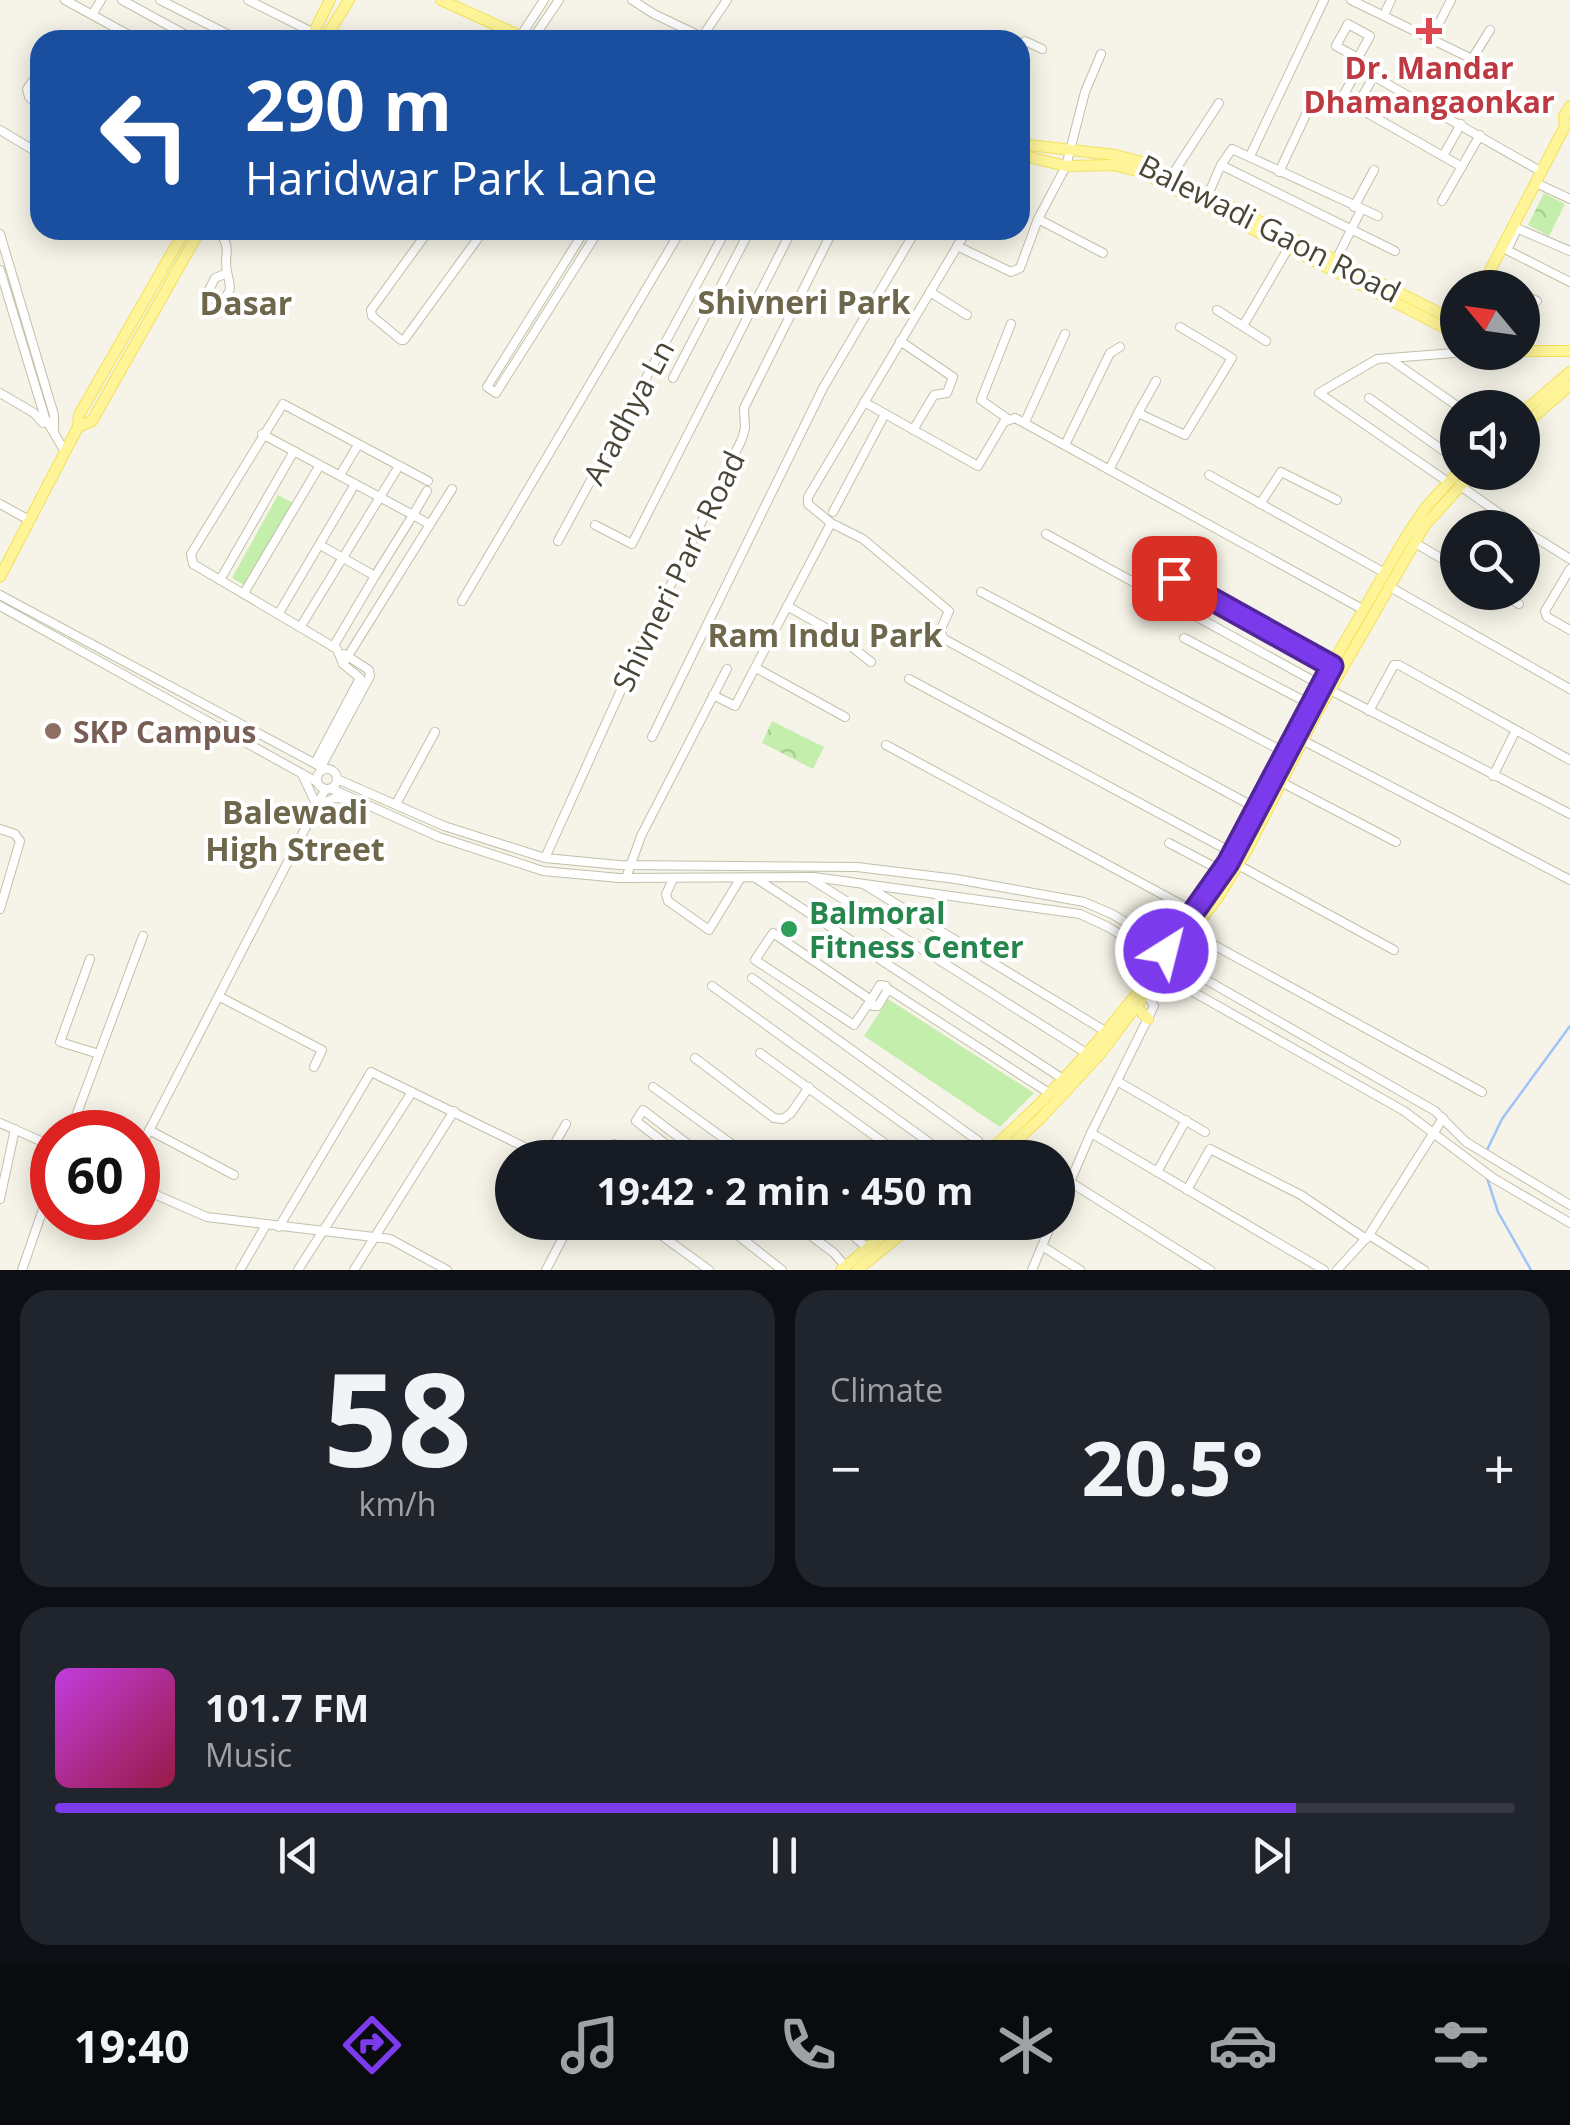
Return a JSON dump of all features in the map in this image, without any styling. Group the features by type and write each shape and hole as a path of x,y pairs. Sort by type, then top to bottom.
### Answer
{"main road":[{"path":"315,30 330,0"},
{"path":"433,0 502,30"},
{"path":"441,0 504,30"},
{"path":"330,30 346,1"},
{"path":"1491,270 1568,118"},
{"name":"Balewadi Gaon Road","path":"1030,145 1130,158 1172,175 1289,248 1334,265"},
{"name":"Balewadi Gaon Road","path":"1030,157 1066,166 1128,168 1206,199 1440,320"},
{"path":"0,577 78,427 79,416 179,240"},
{"path":"78,427 92,421 194,240"},
{"path":"1540,351 1570,351"},
{"path":"1540,398 1570,372"},
{"path":"1540,412 1569,387"},
{"path":"1170,955 1233,853 1310,704 1326,688 1332,666 1385,572 1417,520 1448,490"},
{"path":"1004,1140 1192,933 1238,865 1281,782 1284,760 1302,740 1326,688 1450,490"},
{"path":"1010,1140 1049,1110 1137,1006 1162,965"},
{"path":"1137,1006 1148,1019"},
{"path":"847,1269 877,1240"},
{"path":"847,1269 890,1240"}],"street":[{"path":"65,0 120,30"},
{"path":"92,15 101,0"},
{"path":"122,0 175,30"},
{"path":"160,0 219,30"},
{"path":"248,0 301,30"},
{"path":"528,30 544,0"},
{"path":"531,30 559,0"},
{"path":"632,0 685,30"},
{"path":"706,30 727,0"},
{"path":"1250,156 1324,0"},
{"path":"1352,0 1472,59 1490,30"},
{"path":"1384,16 1391,0"},
{"path":"1431,39 1451,0"},
{"path":"1374,76 1358,102 1344,94 1359,63 1370,36 1348,24 1336,46 1359,63 1374,76 1480,135 1570,199"},
{"path":"1030,43 1042,49"},
{"path":"957,246 1015,272 1020,268 1038,219 1066,166 1101,54"},
{"path":"1172,175 1219,102"},
{"path":"1279,172 1311,104"},
{"path":"1355,106 1462,167"},
{"path":"1442,156 1462,124"},
{"path":"0,130 30,148"},
{"path":"1442,200 1480,135"},
{"path":"1206,199 1232,149 1378,216"},
{"path":"1221,165 1395,251"},
{"path":"1334,265 1374,170"},
{"path":"1038,219 1103,253"},
{"path":"1570,251 1515,228 1506,250 1570,282"},
{"path":"0,234 54,415 54,430"},
{"path":"225,240 227,272"},
{"path":"422,240 371,310 372,316 401,340 477,240"},
{"path":"579,240 486,387 492,393 496,394 593,240"},
{"path":"462,602 675,240"},
{"name":"Aradhya Ln","path":"558,541 721,240"},
{"path":"673,378 745,240"},
{"path":"596,525 632,544 787,240"},
{"name":"Shivneri Park Road","path":"546,858 640,648 742,439 746,428 744,408 828,240"},
{"path":"652,737 823,388 910,240"},
{"path":"961,240 808,497 811,508 863,538 949,611 940,631 944,639 1256,808"},
{"path":"1243,326 1289,248"},
{"path":"0,270 45,418 64,450"},
{"path":"930,292 967,315"},
{"path":"1217,310 1266,342"},
{"path":"1011,324 981,400 1364,610"},
{"path":"1138,412 1185,435 1232,358 1180,326"},
{"path":"1025,422 1065,334"},
{"path":"900,340 953,377 947,392 934,395 912,430"},
{"path":"1065,445 1110,354 1120,347"},
{"path":"1440,354 1374,357 1318,393 1440,475"},
{"path":"1388,358 1440,394"},
{"path":"1109,470 1134,415 1156,381"},
{"path":"0,393 34,413 64,450"},
{"path":"1369,398 1440,448"},
{"path":"864,402 978,466 1008,418"},
{"path":"341,655 375,576 428,486 399,466 283,404 191,554 193,564 301,626 341,655 370,672"},
{"path":"832,512 885,414"},
{"path":"262,434 430,524"},
{"path":"340,476 358,445"},
{"path":"220,580 294,451"},
{"path":"244,594 320,465"},
{"path":"301,626 399,466"},
{"path":"1260,504 1281,472 1337,500"},
{"path":"1210,475 1385,572"},
{"path":"279,614 356,484"},
{"path":"341,655 452,489"},
{"path":"1463,490 1494,510"},
{"path":"0,504 29,520"},
{"path":"713,695 735,706 831,523"},
{"path":"1046,534 1368,711 1570,814"},
{"path":"1540,540 1570,559"},
{"path":"1415,543 1440,558"},
{"path":"320,545 375,576"},
{"path":"1570,569 1545,611 1547,617 1570,630"},
{"path":"1174,578 1332,666"},
{"path":"1390,587 1570,689"},
{"path":"981,592 1284,760"},
{"path":"0,595 333,771 337,778 444,826 546,858 629,865 814,864 956,879 1084,902 1112,914 1170,955 1443,1118 1470,1144 1570,1205"},
{"path":"0,606 328,789 439,837 527,867 597,877 860,881 1080,914 1106,926 1162,965 1188,989 1319,1060 1434,1132 1492,1178 1570,1223"},
{"path":"787,606 833,632 870,662"},
{"path":"1184,638 1310,704"},
{"path":"341,655 360,678"},
{"path":"1368,711 1394,665 1399,665 1570,760"},
{"path":"756,668 844,716"},
{"path":"626,878 727,670"},
{"path":"321,767 370,672"},
{"path":"317,782 360,678 370,672"},
{"path":"909,680 1233,853"},
{"path":"1493,776 1516,730"},
{"path":"396,804 434,732"},
{"path":"1302,740 1570,880"},
{"path":"886,745 1195,912"},
{"path":"300,771 317,806"},
{"path":"160,1110 317,806 337,778"},
{"path":"1281,782 1396,842"},
{"path":"317,806 338,798 358,801"},
{"path":"0,829 16,834 20,841 0,909"},
{"path":"1168,843 1222,871"},
{"path":"597,877 598,864"},
{"path":"1238,865 1394,950"},
{"path":"808,878 1086,1054"},
{"path":"673,879 666,894 668,901 709,930 740,879"},
{"path":"756,879 1063,1079"},
{"path":"860,881 1105,1031"},
{"path":"871,1000 773,933 755,960 854,1025 871,1000 880,985 1049,1093"},
{"path":"1192,933 1482,1092"},
{"path":"78,1110 143,936"},
{"path":"90,959 60,1042 100,1054"},
{"path":"752,978 977,1140"},
{"path":"712,986 926,1140"},
{"path":"1075,1170 1154,1006 1146,994"},
{"path":"220,997 322,1050 314,1067"},
{"path":"760,1053 881,1140"},
{"path":"695,1058 774,1118 783,1119 791,1114 809,1088"},
{"path":"280,1227 371,1072 513,1140"},
{"path":"1117,1081 1205,1132"},
{"path":"653,1087 726,1140"},
{"path":"298,1270 412,1092"},
{"path":"644,1110 685,1142 677,1153 636,1121 644,1110"},
{"path":"354,1270 454,1111"},
{"path":"1336,1270 1368,1237 1443,1118"},
{"path":"1157,1172 1186,1120"},
{"path":"0,1123 30,1136"},
{"path":"557,1140 566,1124"},
{"path":"0,1199 15,1129"},
{"path":"1091,1133 1324,1270"},
{"path":"160,1136 234,1175"},
{"path":"1188,1190 1210,1148 1301,1195 1424,1270"},
{"path":"1075,1185 1210,1270"},
{"path":"160,1196 207,1217 398,1242 447,1270"},
{"path":"240,1270 266,1225"},
{"path":"22,1270 32,1240"},
{"path":"546,1270 562,1240"},
{"path":"668,1240 709,1270"},
{"path":"744,1240 782,1270"},
{"path":"817,1240 847,1269"},
{"path":"858,1240 867,1248"},
{"path":"1032,1270 1044,1240"},
{"path":"1042,1246 1080,1270"}],"green space":[{"path":"1544,193 1565,204 1549,236 1528,225"},
{"path":"278,495 293,503 246,586 232,578"},
{"path":"772,721 824,747 813,769 762,743"},
{"path":"888,999 1034,1093 1000,1127 864,1036"}],"waterway":[{"path":"1487,1150 1502,1119 1570,1026"},
{"path":"1487,1178 1498,1212 1531,1270"}],"place":[{"name":"Dr. Mandar Dhamangaonkar","path":"1429,31"},
{"name":"SKP Campus","path":"53,731"},
{"name":"Balmoral Fitness Center","path":"789,929"}],"district":[{"name":"Shivneri Park","path":"804,301"},
{"name":"Dasar","path":"246,302"},
{"name":"Ram Indu Park","path":"825,634"},
{"name":"Balewadi High Street","path":"295,830"}],"route":[{"path":"1166,951 1228,863 1332,666 1174,578"}]}
